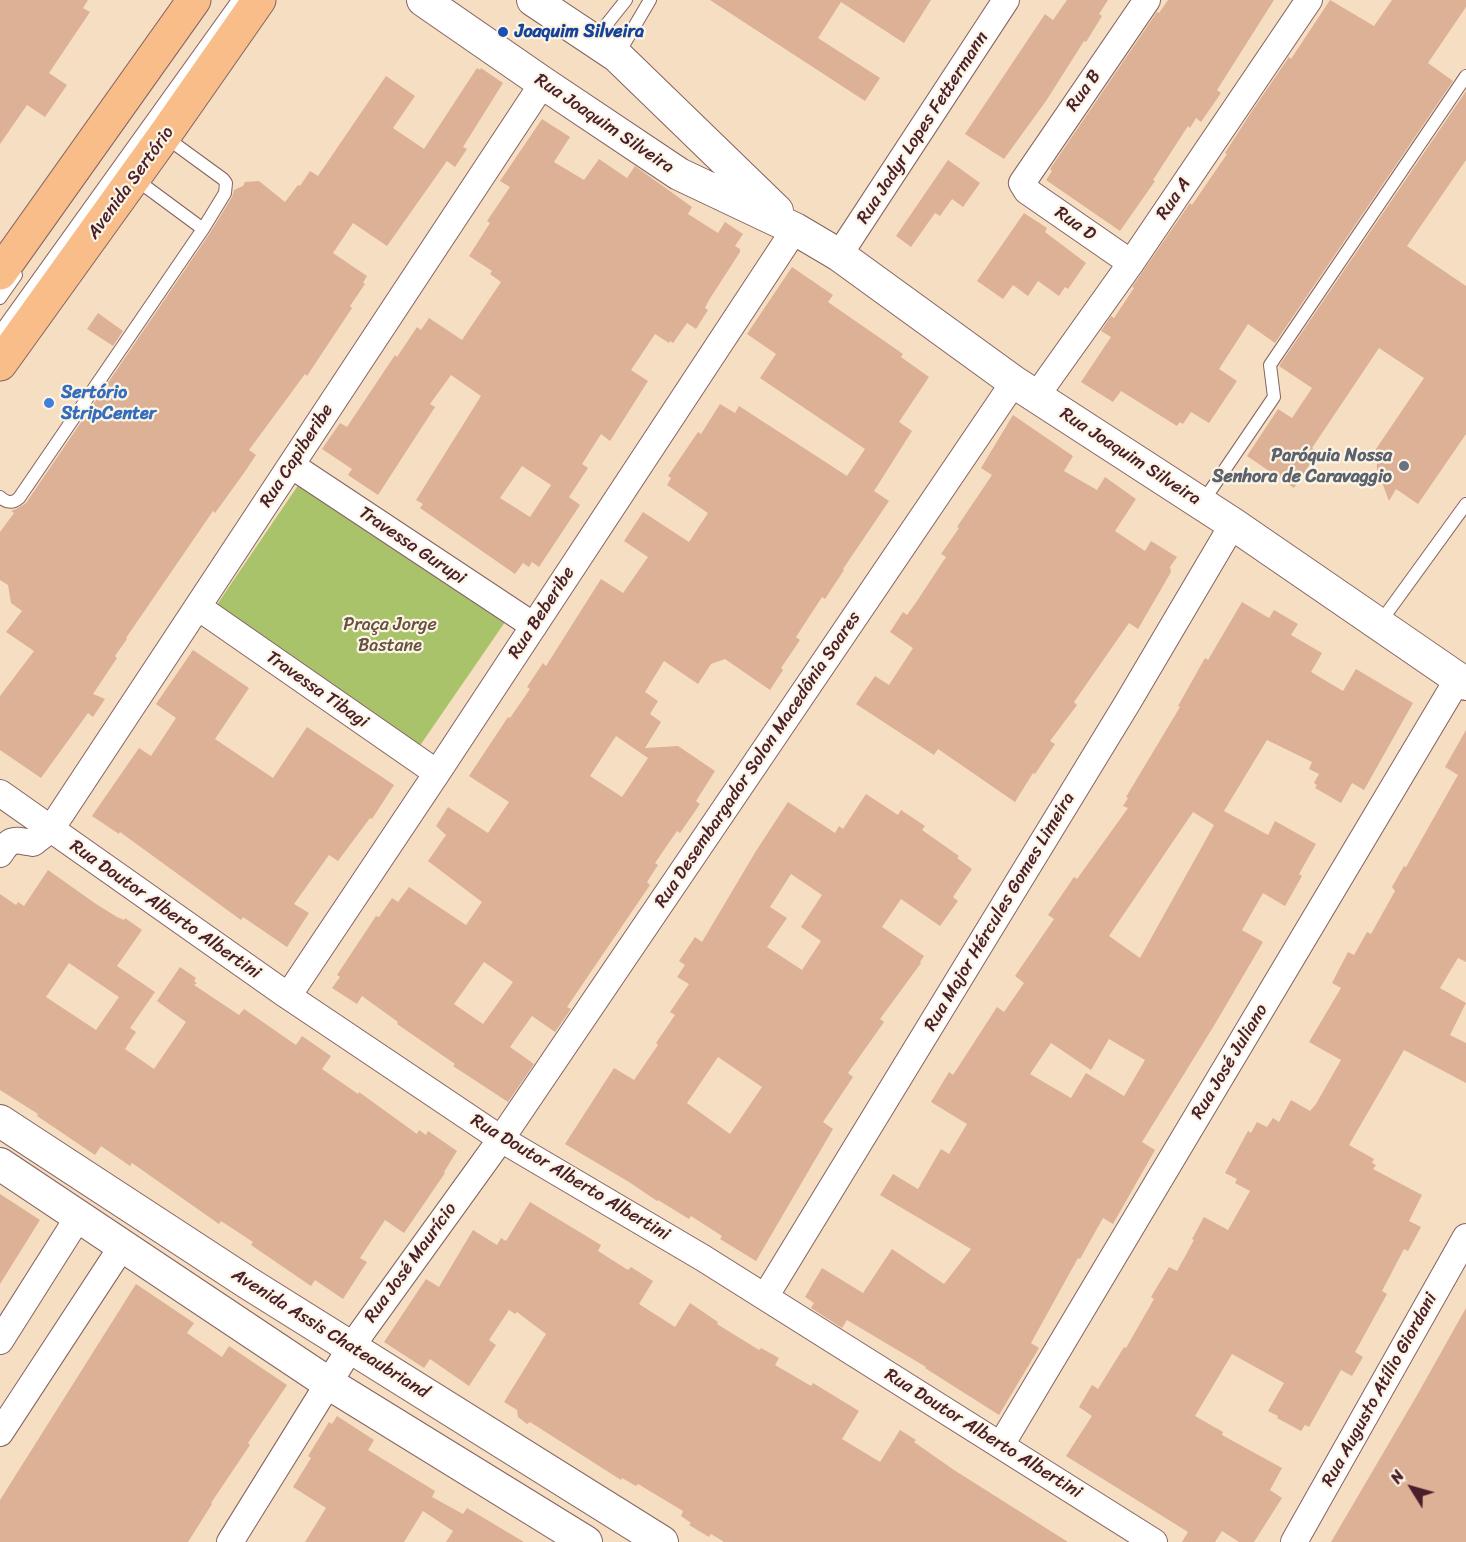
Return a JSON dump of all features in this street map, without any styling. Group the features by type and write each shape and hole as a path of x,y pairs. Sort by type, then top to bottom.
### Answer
{"main road":[{"path":"10,271 194,0"},
{"name":"Avenida Sertório","path":"0,364 165,136 259,0"}],"street":[{"name":"Rua Joaquim Silveira","path":"423,0 679,174 795,229 840,255 1025,388 1233,524 1462,681"},
{"name":"Rua Joaquim Silveira","path":"533,0 606,48 795,229"},
{"name":"Rua Jadyr Lopes Fettermann","path":"840,255 1006,0"},
{"name":"Rua B","path":"1022,183 1147,0"},
{"name":"Rua A","path":"1025,388 1131,263 1309,0"},
{"name":"Rua Capiberibe","path":"51,829 543,83"},
{"name":"Rua D","path":"1022,183 1027,191 1131,263"},
{"name":"Rua Beberibe","path":"288,996 795,229"},
{"name":"Rua Desembargador Solon Macedônia Soares","path":"501,1139 1025,388"},
{"name":"Travessa Gurupi","path":"291,465 534,626"},
{"name":"Rua Major Hércules Gomes Limeira","path":"765,1298 1128,702 1233,524"},
{"name":"Travessa Tibagi","path":"198,607 437,773"},
{"name":"Rua José Juliano","path":"1001,1446 1462,681"},
{"name":"Rua Doutor Alberto Albertini","path":"0,793 288,996 501,1139 703,1258 1154,1542"},
{"path":"0,854 7,843 15,840 33,843 51,829"},
{"name":"Avenida Assis Chateaubriand","path":"0,1121 645,1537"},
{"name":"Rua José Maurício","path":"230,1542 351,1347 501,1139"},
{"name":"Avenida Assis Chateaubriand","path":"0,1164 328,1383 586,1542"},
{"path":"0,1341 79,1216"},
{"name":"Rua Augusto Atílio Giordani","path":"1294,1542 1455,1266 1466,1237"},
{"path":"0,1433 123,1245"},
{"path":"227,1314 248,1283"}],"lane":[{"path":"0,332 238,0"},
{"path":"606,48 639,21 650,0"},
{"path":"606,48 623,4 639,21"},
{"path":"1201,504 1274,397 1270,365 1466,76"},
{"path":"0,497 9,503 19,498 203,229 225,193 226,183 165,136"},
{"path":"134,178 203,229"},
{"path":"0,298 10,271"},
{"path":"1379,624 1466,504"}],"green space":[{"name":"Praça Jorge Bastane","path":"299,484 505,622 419,747 216,606"}],"building":[{"path":"0,0 88,0 83,8 90,12 49,73 67,85 45,117 27,105 0,144"},
{"path":"710,0 931,0 904,43 841,2 818,38 880,78 865,101"},
{"path":"1067,0 1108,0 1099,14 1102,16 1086,42 1084,41 1046,101 1004,159 965,134 1045,14 1053,20"},
{"path":"1168,0 1274,0 1217,90 1221,93 1201,122 1196,118 1190,128 1188,126 1153,180 1155,181 1120,231 1046,180 1052,171 1050,169 1157,12 1159,13"},
{"path":"1330,0 1374,26 1392,0 1466,0 1466,7 1428,63 1453,81 1275,343 1248,324 1219,369 1237,381 1209,423 1191,412 1183,424 1180,422 1177,426 1121,391 1113,402 1081,382 1111,337 1101,331 1111,316 1114,318 1134,288 1132,287 1190,203 1192,205 1227,154 1225,153 1250,114 1289,57 1291,59"},
{"path":"477,68 480,70 481,68 503,83 463,147 467,149 455,167 447,161 387,246 353,223 333,253 367,276 363,283 365,284 350,306 352,308 307,376 305,374 249,450 256,455 215,513 213,511 126,638 115,656 117,658 93,694 105,699 93,717 88,713 41,778 0,750 0,696 34,651 6,632 22,611 11,603 8,585 0,580 0,532 14,513 11,511 26,503 210,233 234,190 243,186 245,182 259,181 285,202 310,171 318,176 386,76 415,96 393,128 424,149"},
{"path":"1466,91 1466,160 1407,246 1466,286 1466,434 1418,504 1396,489 1389,501 1377,469 1376,449 1424,378 1379,348 1312,448 1318,452 1294,488 1247,456 1278,409 1292,418 1312,388 1279,366"},
{"path":"542,119 570,137 554,162 584,180 599,159 627,178 635,166 692,207 688,214 718,233 725,222 743,234 735,246 740,249 740,252 709,300 705,308 708,310 696,329 687,323 673,343 655,334 631,370 648,381 610,441 601,434 582,464 588,468 569,497 580,505 539,567 532,562 529,567 523,563 515,574 420,508 423,504 416,500 481,396 451,375 430,404 435,407 378,495 348,475 352,469 322,449 340,423 347,427 395,355 397,357 417,327 421,330 429,318 462,340 501,282 490,274 492,271 469,256 490,223 487,221 510,187 500,181","holes":["522,466 551,485 530,517 500,498"]},
{"path":"948,160 980,183 963,207 952,199 940,216 935,213 911,247 896,236"},
{"path":"1024,213 1047,228 1045,232 1086,263 1068,289 1065,287 1059,296 1038,281 1028,296 1013,285 1003,299 977,281"},
{"path":"792,267 833,295 828,302 903,354 901,357 929,377 899,422 912,431 874,491 889,501 825,599 822,597 796,637 800,640 781,668 783,670 770,690 725,659 711,664 698,684 664,661 645,692 658,701 650,714 661,722 645,748 678,746 715,771 696,801 700,804 680,833 677,831 655,863 658,865 647,882 650,885 567,1007 571,1009 555,1032 532,1016 510,1047 534,1064 508,1102 453,1066 455,1064 397,1024 398,1022 362,996 357,1004 332,988 340,977 337,975 376,916 379,917 392,898 398,902 409,887 466,925 482,902 428,861 446,835 436,826 448,807 488,833 509,802 469,776 508,717 510,718 530,689 527,687 543,663 546,666 601,579 623,593 648,557 624,541 643,512 689,542 708,513 667,485 671,478 668,476 698,432 701,434 720,404 735,413 739,406 847,476 865,449 760,378 776,354 747,334","holes":["616,736 648,758 622,797 590,776","484,962 513,982 483,1024 454,1004"]},
{"path":"98,313 123,331 113,346 87,329"},
{"path":"1013,415 1073,456 1064,471 1097,490 1105,477 1136,499 1115,531 1145,551 1151,541 1177,557 1170,567 1171,572 1138,629 1129,623 1074,702 1077,705 1050,741 1055,744 1015,802 938,749 934,755 856,704 875,676 889,685 913,648 890,632 903,612 907,615 946,557 941,554 992,475 981,468"},
{"path":"1242,602 1269,618 1274,610 1298,624 1291,635 1322,653 1311,672 1343,691 1356,669 1413,703 1364,790 1352,783 1341,803 1315,788 1317,785 1314,783 1319,774 1309,769 1312,762 1267,740 1224,811 1268,835 1275,821 1316,844 1285,906 1263,893 1242,930 1263,942 1142,1142 1155,1150 1113,1224 1103,1218 1080,1259 1078,1258 1031,1343 1039,1348 999,1415 926,1367 847,1320 842,1328 811,1308 814,1303 805,1297 822,1268 863,1293 892,1249 944,1284 971,1249 880,1195 893,1174 918,1189 941,1149 949,1154 967,1124 931,1102 949,1072 953,1075 997,1007 1004,1012 1024,983 1015,976 1054,919 1048,915 1074,877 1077,879 1128,808 1123,806 1128,798 1126,797 1180,707 1178,706 1205,658 1208,660","holes":["1193,812 1214,825 1140,958 1109,936","1109,1039 1145,1060 1124,1096 1086,1073 1071,1098 1030,1074 1051,1043 1091,1070"]},
{"path":"193,650 249,688 215,739 273,778 307,727 394,785 372,819 370,818 338,861 329,855 294,904 309,913 287,947 243,917 241,920 120,832 119,834 92,816 139,748 151,756 176,718 156,704"},
{"path":"1466,730 1466,962 1458,958 1440,988 1466,1003 1450,1035 1466,1043 1466,1083 1404,1050 1349,1145 1374,1159 1372,1163 1376,1165 1373,1169 1422,1195 1409,1221 1421,1227 1408,1251 1404,1249 1382,1291 1387,1294 1355,1352 1363,1357 1352,1376 1341,1370 1309,1427 1305,1425 1301,1431 1268,1411 1284,1383 1232,1354 1195,1416 1223,1432 1222,1435 1282,1468 1270,1490 1282,1498 1254,1542 1239,1542 1222,1531 1215,1542 1182,1542 1188,1532 1066,1456 1092,1416 1079,1407 1092,1385 1098,1389 1124,1347 1126,1348 1154,1299 1151,1297 1169,1267 1177,1271 1204,1217 1228,1230 1250,1191 1235,1183 1237,1179 1225,1173 1248,1131 1251,1133 1257,1122 1267,1127 1273,1118 1279,1122 1291,1100 1310,1111 1316,1104 1341,1060 1309,1042 1341,988 1332,983 1348,952 1354,955 1367,932 1371,934 1395,891 1392,887 1404,866 1406,867 1458,775 1445,767"},
{"path":"866,794 898,815 901,810 925,826 922,830 959,856 957,858 972,869 953,897 958,901 940,926 901,899 882,927 924,956 880,1019 884,1022 848,1073 853,1077 823,1122 833,1129 756,1261 720,1239 722,1236 691,1216 689,1219 657,1201 565,1144 614,1068 634,1080 658,1045 656,1043 675,1015 670,1012 689,984 677,977 685,965 679,961 695,937 702,942 788,802 835,833 839,826 843,829","holes":["791,874 822,895 801,927 821,941 802,970 767,947 787,918 770,907","718,1057 762,1087 730,1134 687,1103"]},
{"path":"48,870 96,904 117,917 124,920 125,918 142,930 117,966 155,992 130,1028 136,1032 125,1049 154,1069 186,1022 157,1001 180,967 196,978 194,981 197,983 194,985 239,1015 244,1009 296,1045 302,1036 331,1056 322,1069 358,1094 359,1092 417,1134 419,1130 426,1135 428,1131 457,1151 445,1173 404,1233 385,1220 360,1258 367,1262 343,1299 315,1280 311,1286 251,1245 253,1242 221,1221 219,1224 132,1163 130,1166 101,1146 95,1155 0,1090 0,894 16,905 18,902 24,906","holes":["69,963 119,997 96,1030 46,997"]},
{"path":"0,1194 40,1220 0,1284"},
{"path":"530,1202 601,1245 598,1251 628,1270 631,1267 653,1281 639,1304 675,1327 690,1303 718,1322 717,1324 759,1350 761,1348 779,1358 775,1365 811,1386 813,1383 859,1411 842,1439 880,1462 900,1430 954,1470 1068,1542 724,1542 711,1534 709,1537 689,1525 691,1523 681,1516 683,1511 638,1484 636,1486 622,1478 621,1480 530,1422 527,1424 518,1417 517,1410 504,1402 546,1334 517,1312 515,1314 509,1310 489,1340 496,1345 469,1386 430,1359 424,1368 384,1342 426,1279 439,1287 473,1230 497,1245 501,1238 506,1241"},
{"path":"136,1284 194,1323 187,1333 222,1357 229,1346 287,1385 248,1443 250,1445 188,1542 0,1542 0,1500"},
{"path":"1466,1308 1466,1542 1331,1542 1416,1397"},
{"path":"337,1416 374,1440 368,1450 435,1491 432,1497 463,1514 467,1508 524,1542 446,1542 453,1531 423,1511 404,1542 305,1542 326,1508 293,1487 311,1458 308,1456 329,1422 332,1424"}],"place":[{"name":"Joaquim Silveira","path":"503,32"},
{"name":"Sertório StripCenter","path":"49,403"},
{"name":"Paróquia Nossa Senhora de Caravaggio","path":"1404,466"}]}
